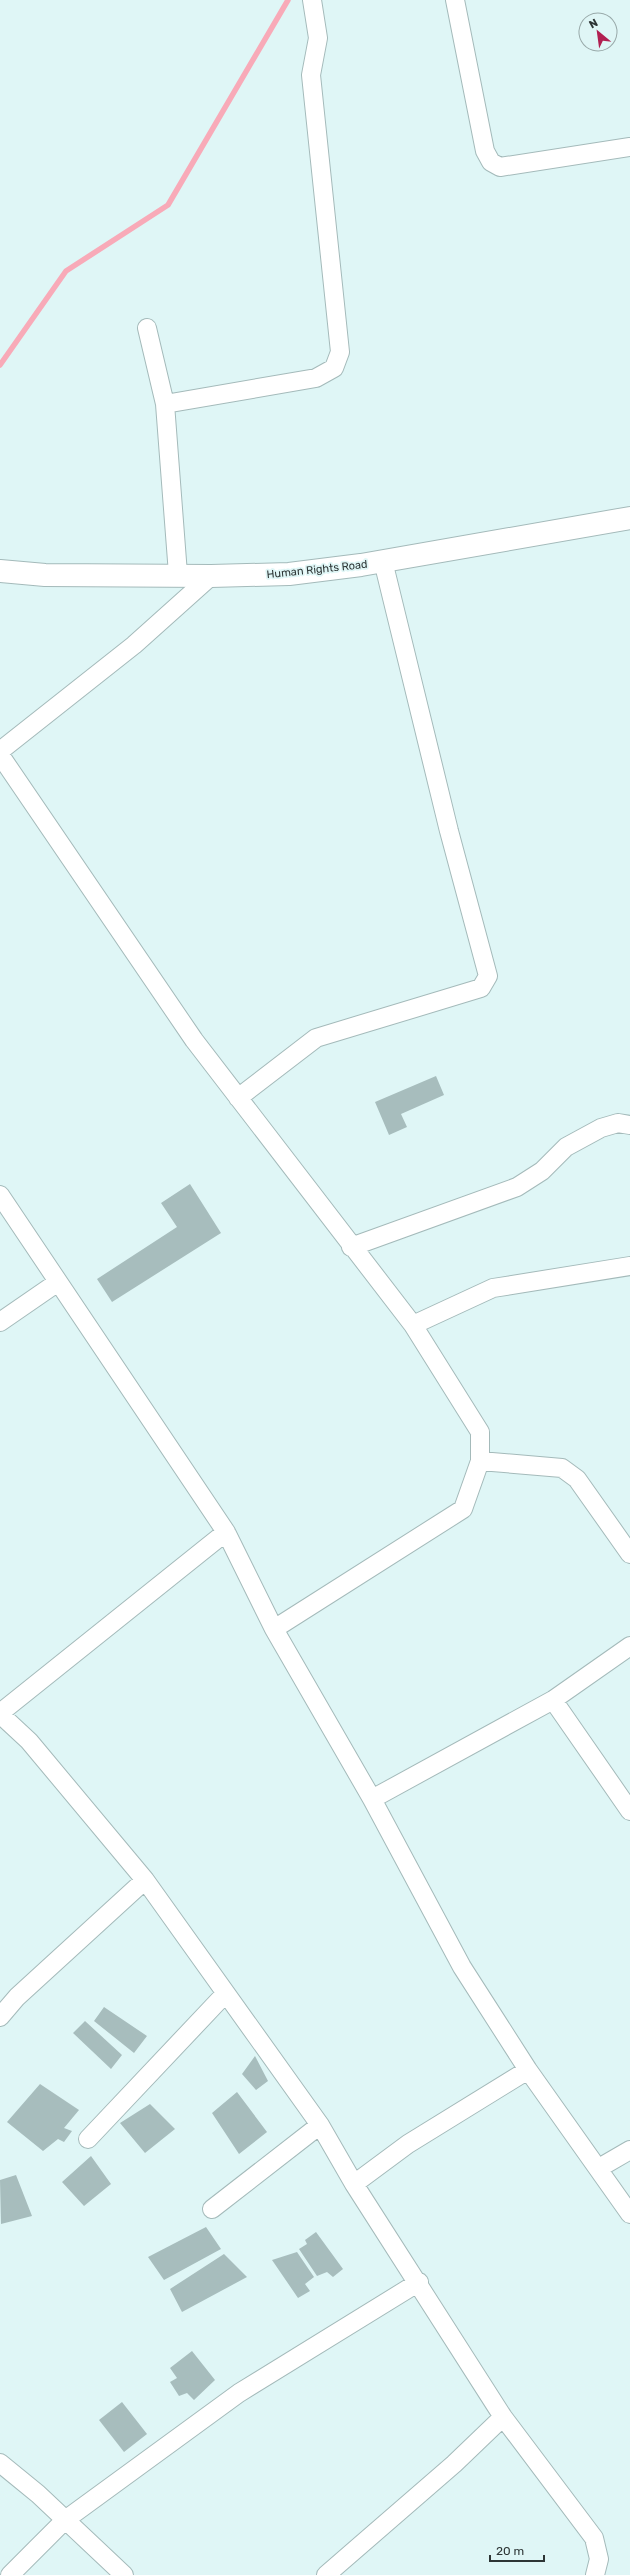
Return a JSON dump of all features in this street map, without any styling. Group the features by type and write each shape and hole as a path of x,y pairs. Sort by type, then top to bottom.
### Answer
{"street":[{"path":"165,404 316,378 334,368 340,352 311,75 318,38 312,0"},
{"path":"455,0 484,151 491,162 500,167 630,147"},
{"path":"147,328 165,404 178,574"},
{"name":"Human Rights Road","path":"0,571 45,575 178,574 211,576 289,574 383,561 630,518"},
{"path":"238,1098 316,1038 481,988 488,976 450,831 383,561"},
{"path":"0,751 134,644 211,576"},
{"path":"0,756 194,1040 351,1247 413,1325 480,1432 480,1461 463,1509 274,1629"},
{"path":"351,1247 517,1186 542,1171 566,1147 601,1128 618,1122 630,1125"},
{"path":"0,1195 226,1532 274,1629 372,1799 462,1967 528,2070 599,2168 630,2214"},
{"path":"413,1325 474,1294 493,1288 630,1266"},
{"path":"0,1322 58,1282"},
{"path":"480,1461 562,1468 577,1479 630,1554"},
{"path":"226,1532 0,1713 29,1741 145,1880 320,2125 354,2184 503,2417 594,2538 599,2559 595,2575"},
{"path":"372,1799 553,1700 630,1646"},
{"path":"553,1700 630,1811"},
{"path":"0,2017 17,1997 145,1880"},
{"path":"88,2139 225,1994"},
{"path":"354,2184 408,2144 528,2070"},
{"path":"212,2209 320,2125"},
{"path":"599,2168 630,2150"},
{"path":"10,2575 64,2520 238,2393 418,2282"},
{"path":"326,2575 503,2417"},
{"path":"0,2463 124,2575"}],"building":[{"path":"436,1076 444,1095 401,1114 407,1127 389,1135 375,1102"},
{"path":"190,1184 221,1233 112,1302 97,1279 177,1227 161,1203"},
{"path":"104,2007 147,2036 134,2053 94,2021"},
{"path":"85,2021 122,2055 111,2069 73,2033"},
{"path":"255,2056 268,2081 256,2090 242,2074"},
{"path":"40,2084 79,2110 64,2128 72,2131 64,2142 58,2139 43,2151 7,2122"},
{"path":"237,2092 267,2132 239,2154 212,2113"},
{"path":"150,2104 175,2129 145,2153 120,2123"},
{"path":"91,2156 111,2184 84,2206 62,2182"},
{"path":"16,2175 32,2216 1,2224 0,2180"},
{"path":"206,2227 221,2249 164,2280 148,2257"},
{"path":"316,2232 343,2269 333,2277 327,2272 317,2276 299,2249 307,2244 305,2240"},
{"path":"297,2252 314,2277 305,2284 310,2291 298,2298 272,2260"},
{"path":"224,2254 247,2277 182,2312 170,2289"},
{"path":"192,2351 215,2380 194,2400 187,2393 179,2396 170,2382 177,2378 170,2368"},
{"path":"122,2402 147,2434 124,2452 99,2420"}],"waterway":[{"path":"0,365 66,271 168,205 288,0"}]}
